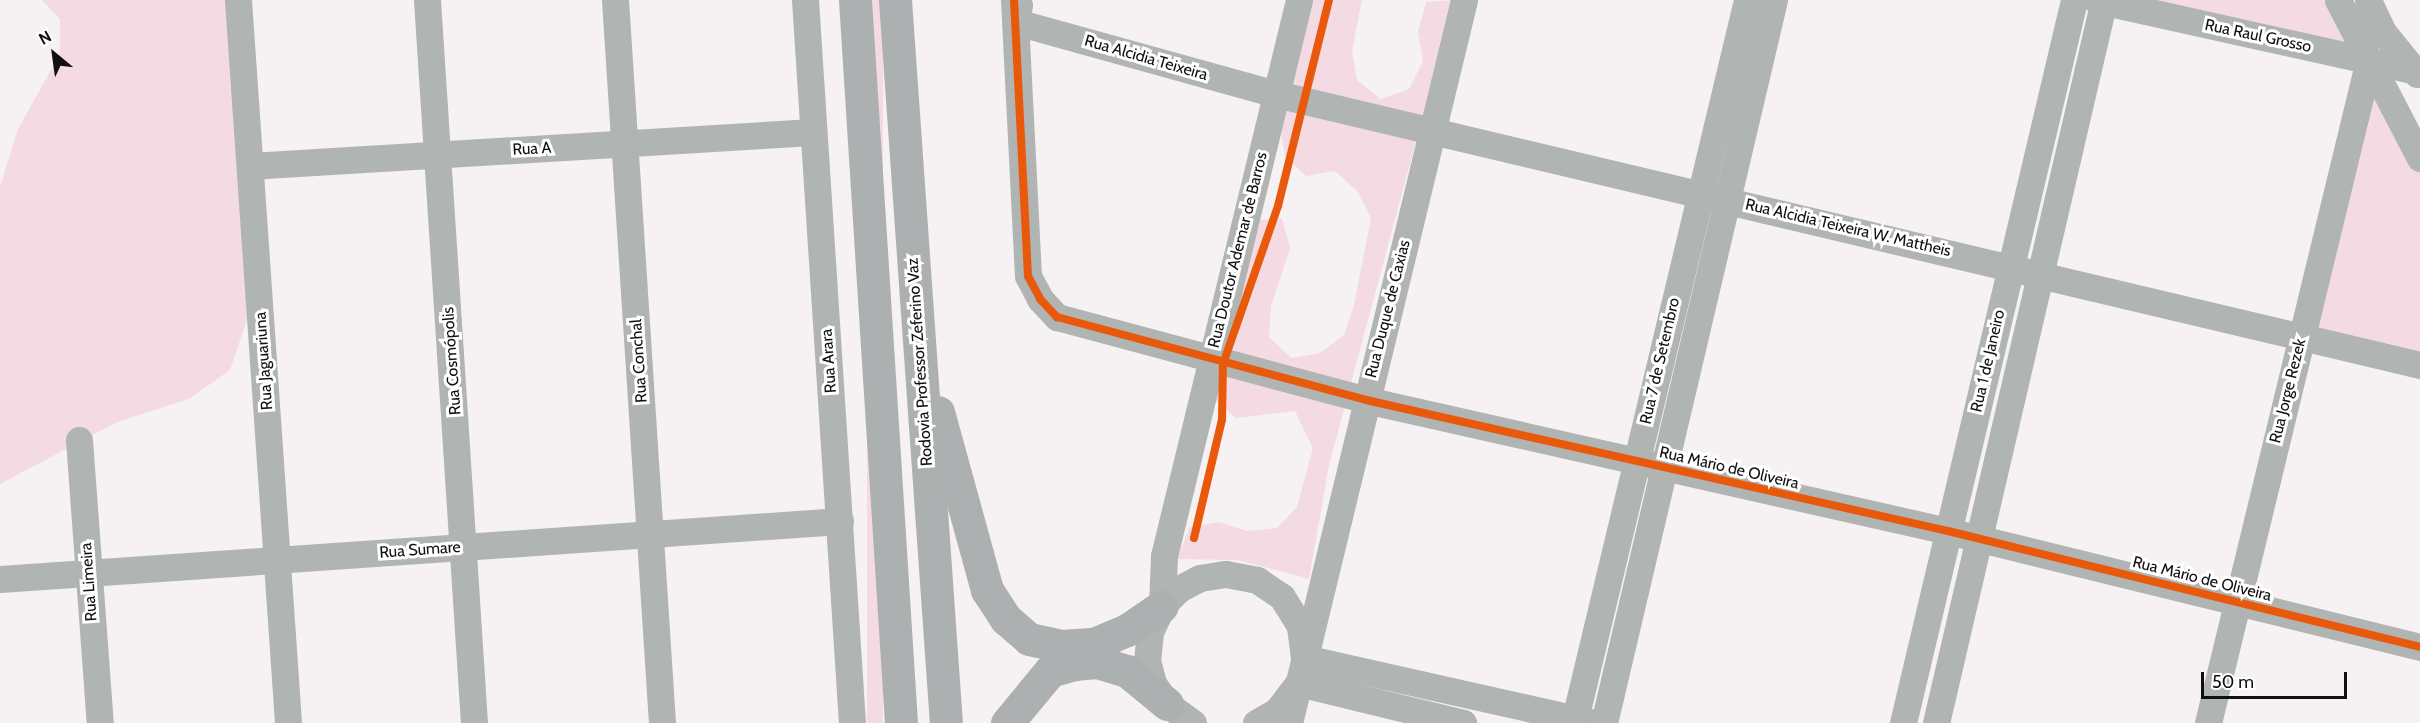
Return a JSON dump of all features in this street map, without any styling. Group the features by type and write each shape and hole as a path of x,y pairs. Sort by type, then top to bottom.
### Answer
{"highway":[{"path":"855,0 901,723"},
{"name":"Rodovia Professor Zeferino Vaz","path":"895,0 946,723"},
{"path":"918,334 987,590 1006,619 1029,639 1062,646 1094,644 1127,630 1162,606"},
{"path":"1007,723 1050,671 1074,664 1097,662 1127,671 1176,717"}],"street":[{"name":"Rua Jaguariuna","path":"238,0 288,723"},
{"name":"Rua Cosmópolis","path":"427,0 439,155 474,723"},
{"name":"Rua Conchal","path":"615,0 662,723"},
{"name":"Rua Arara","path":"805,0 852,723"},
{"name":"Rua Doutor Ademar de Barros","path":"1162,606 1164,556 1299,0"},
{"name":"Rua Duque de Caxias","path":"1289,723 1464,0"},
{"name":"Rua 7 de Setembro","path":"1581,722 1636,461 1747,0"},
{"name":"Rua 7 de Setembro","path":"1604,723 1774,0"},
{"name":"Rua 1 de Janeiro","path":"1903,723 2074,0"},
{"path":"2338,0 2420,158"},
{"path":"2368,0 2383,32 2418,74"},
{"name":"Rua 1 de Janeiro","path":"1936,723 2041,274 2101,1"},
{"name":"Rua Raul Grosso","path":"2101,1 2369,60 2418,74"},
{"name":"Rua Alcidia Teixeira","path":"1017,7 1276,94"},
{"name":"Rua Mário de Oliveira","path":"1017,7 1028,276 1040,299 1057,317 1083,327 1366,400 1979,538 2420,647"},
{"name":"Rua Jorge Rezek","path":"2208,723 2369,60"},
{"name":"Rua Alcidia Teixeira W. Mattheis","path":"1276,94 1432,128 2420,364"},
{"name":"Rua A","path":"250,166 813,132"},
{"name":"Rua Limeira","path":"78,440 100,723"},
{"name":"Rua Sumare","path":"0,579 840,521"},
{"path":"1176,717 1153,683 1148,661 1150,632 1162,606 1200,578 1226,574 1257,580 1282,597 1294,616 1301,670 1277,711 1256,723"},
{"path":"1301,670 1581,722"},
{"path":"1301,670 1463,723"}],"shaded area":[{"path":"42,0 232,0 250,311 230,370 189,399 117,422 0,484 0,187 18,129 60,54 60,19"},
{"path":"867,0 883,0 883,723 867,723"},
{"path":"1307,0 1362,0 1352,51 1357,80 1381,99 1409,89 1423,61 1418,32 1426,2 1454,0 1329,465 1309,579 1238,560 1177,559 1190,527 1219,522 1247,531 1277,528 1297,507 1313,448 1295,411 1236,418 1213,399 1252,221 1282,218 1290,248 1271,306 1269,337 1291,358 1320,353 1344,335 1354,305 1371,218 1357,191 1335,171 1306,176 1285,156 1280,127"},
{"path":"2153,0 2329,0 2351,45"},
{"path":"2373,77 2420,168 2420,352 2311,330"}],"cycle path":[{"path":"1014,0 1028,276 1040,299 1057,317 1366,400 1948,531 2420,647"},
{"path":"1194,538 1222,420 1223,364 1278,206 1329,0"}]}
